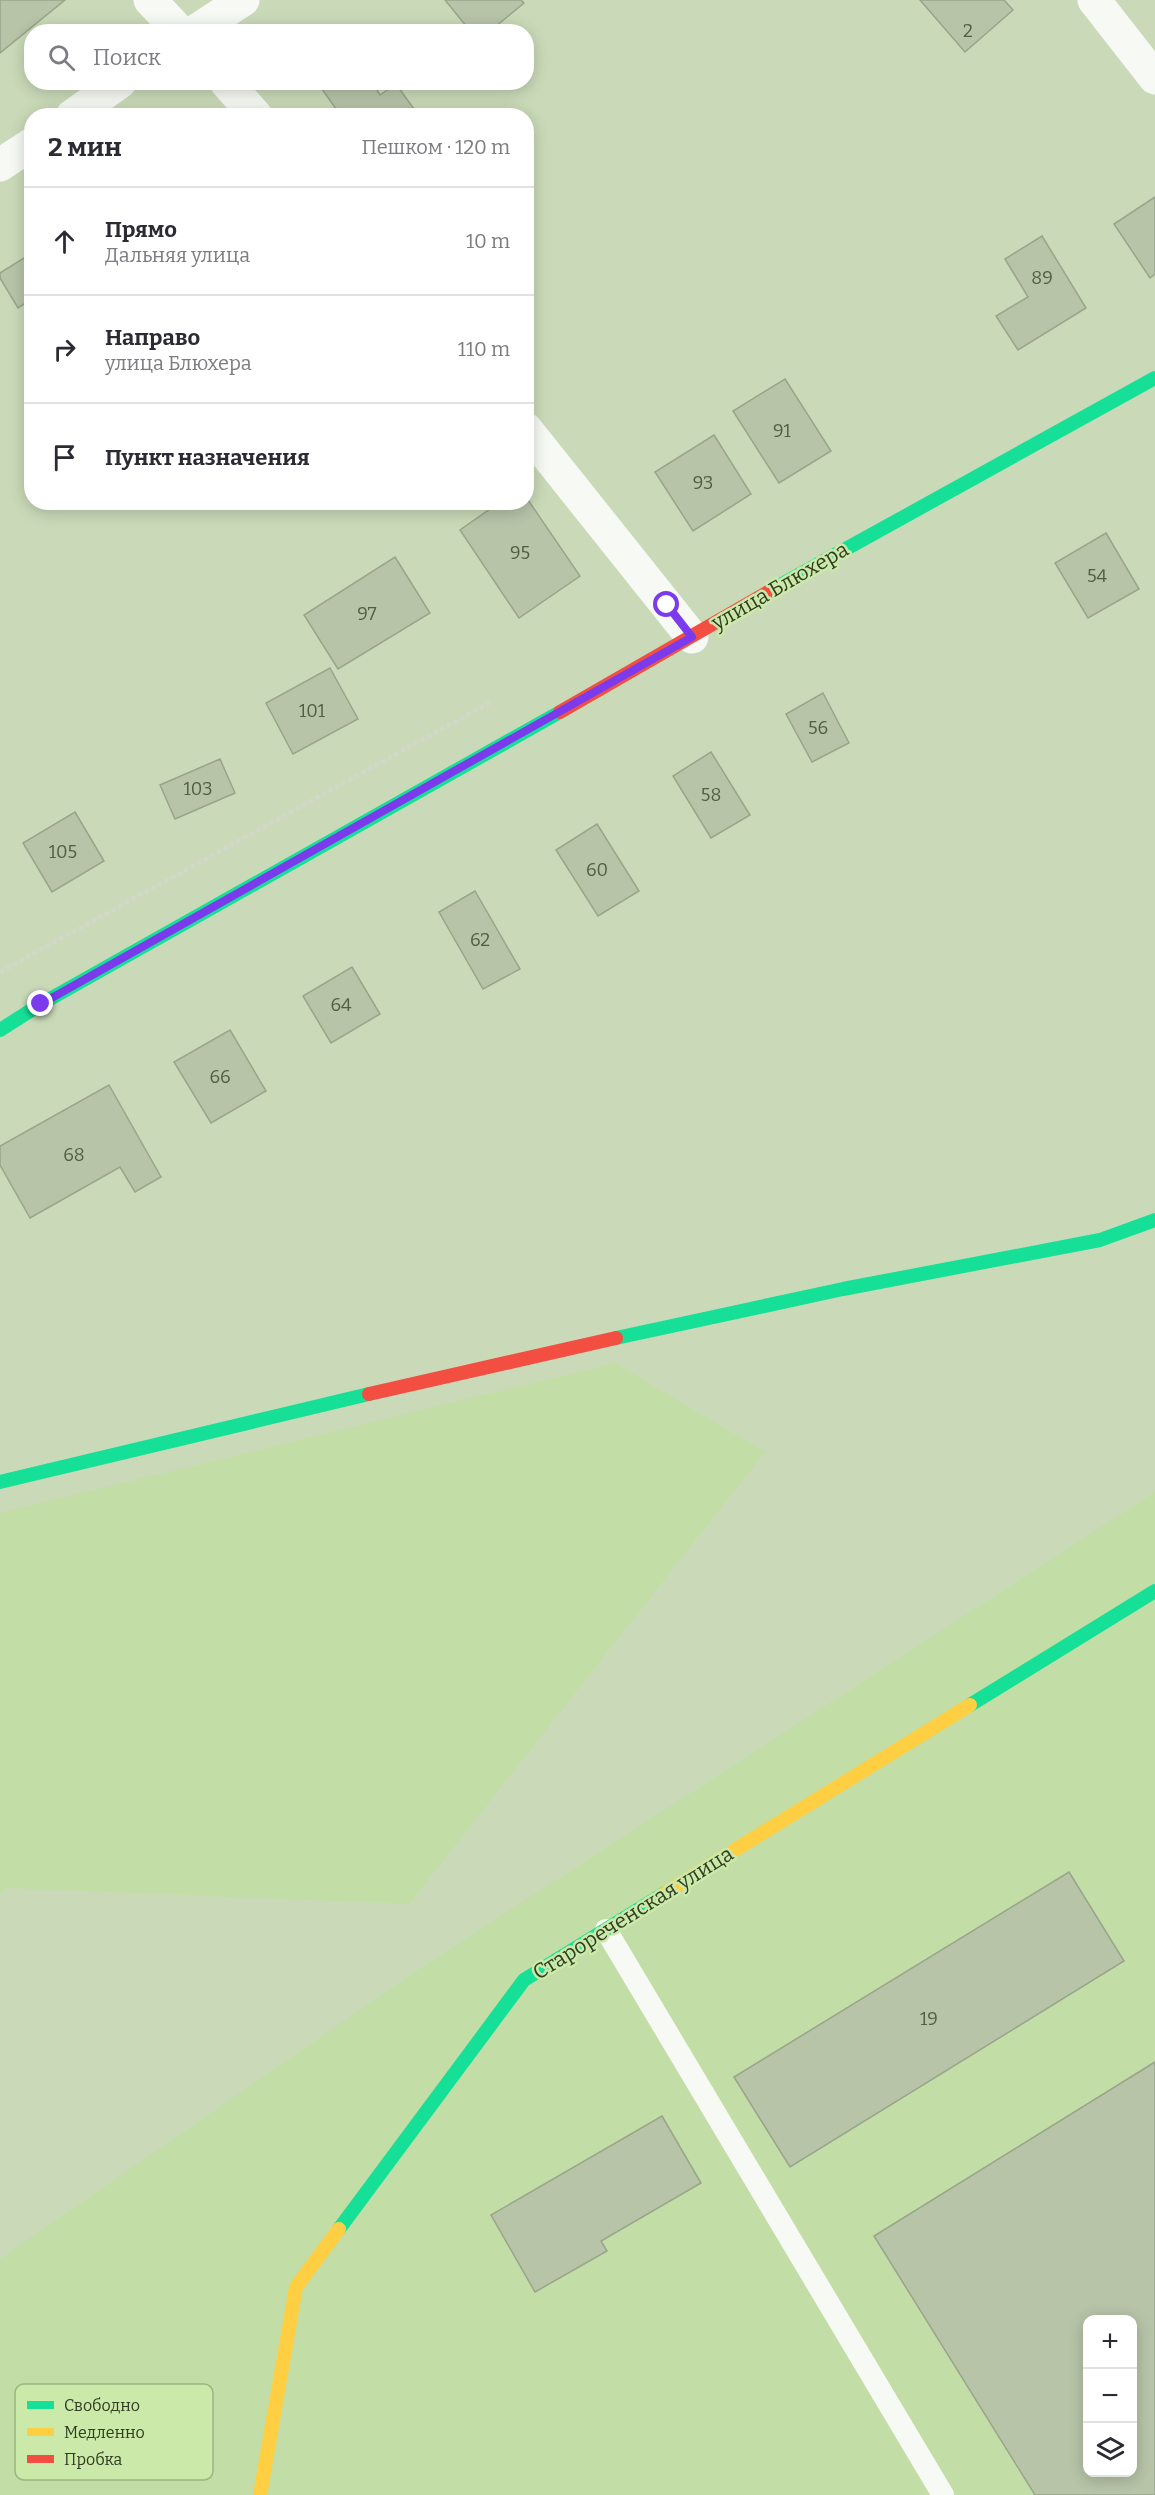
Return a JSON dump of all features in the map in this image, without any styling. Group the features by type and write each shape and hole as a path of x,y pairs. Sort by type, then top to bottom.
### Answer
{"street":[{"path":"150,0 172,24"},
{"path":"206,24 243,0"},
{"path":"1094,0 1155,78"},
{"path":"83,108 109,90"},
{"path":"233,90 249,108"},
{"path":"0,165 24,149"},
{"name":"улица Блюхера","path":"0,1030 41,1004 692,637 803,571 1155,378"},
{"path":"534,439 692,637"},
{"path":"0,1482 483,1367 843,1289 1100,1240 1155,1220"},
{"name":"Старореченская улица","path":"260,2495 296,2286 524,1980 1155,1591"}],"lane":[{"path":"606,1930 943,2495"}],"shaded area":[{"path":"615,1363 765,1452 409,1904 7,1888 0,1893 0,1513"},
{"path":"1155,1492 1155,2495 0,2495 0,2259 416,1971"}],"building":[{"path":"0,0 65,0 36,24 24,24 24,33 0,53"},
{"path":"445,0 521,0 524,3 499,24 464,24"},
{"path":"920,0 1004,0 1013,10 965,52"},
{"path":"323,90 377,90 380,95 387,90 400,90 413,108 335,108"},
{"path":"1155,197 1155,274 1150,278 1114,224"},
{"path":"1042,236 1086,308 1018,350 996,316 1028,297 1005,259"},
{"path":"24,258 24,304 18,308 0,278 0,273"},
{"path":"785,379 831,451 779,483 733,411"},
{"path":"714,435 751,494 693,531 655,472"},
{"path":"534,509 580,576 519,618 460,530 489,510"},
{"path":"1106,533 1139,589 1088,618 1055,563"},
{"path":"395,557 430,613 338,669 304,615"},
{"path":"330,668 358,719 293,754 266,703"},
{"path":"823,693 849,743 812,762 786,714"},
{"path":"711,752 750,815 711,838 673,776"},
{"path":"220,759 235,793 175,819 160,785"},
{"path":"75,812 104,861 52,892 23,843"},
{"path":"597,824 639,891 598,916 556,850"},
{"path":"475,891 520,969 483,989 439,912"},
{"path":"352,967 380,1014 331,1043 303,996"},
{"path":"230,1030 266,1091 211,1123 174,1062"},
{"path":"109,1085 161,1177 135,1192 120,1167 30,1218 0,1165 0,1146"},
{"path":"1069,1872 1124,1961 790,2167 734,2077"},
{"path":"1155,2062 1155,2495 1035,2495 874,2236"},
{"path":"662,2116 701,2183 601,2241 607,2251 535,2292 491,2215"}],"traffic: fast":[{"path":"777,587 1155,378"},
{"path":"0,1030 41,1004 560,712"},
{"path":"616,1338 843,1289 1100,1240 1155,1220"},
{"path":"0,1482 369,1394"},
{"path":"970,1705 1155,1591"},
{"path":"339,2229 524,1980 665,1893"}],"traffic: slow":[{"path":"665,1893 970,1705"},
{"path":"260,2495 296,2287 339,2229"}],"traffic: jam":[{"path":"560,712 777,587"},
{"path":"369,1394 616,1338"}],"route":[{"path":"41,1004 692,637 667,605"}]}
